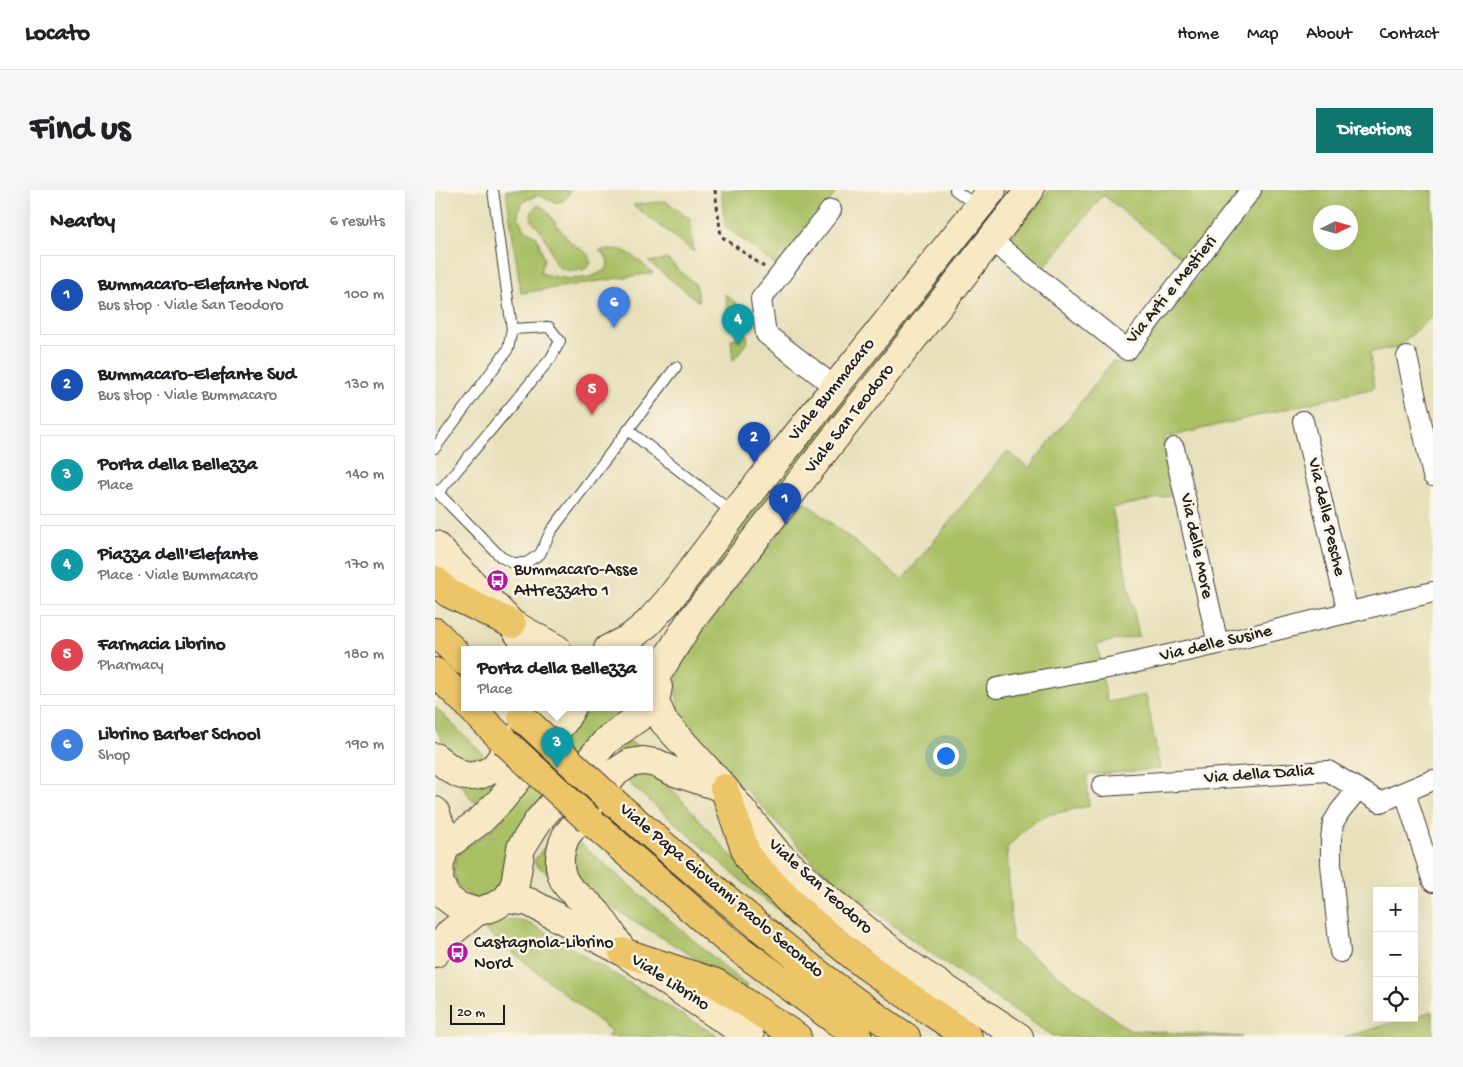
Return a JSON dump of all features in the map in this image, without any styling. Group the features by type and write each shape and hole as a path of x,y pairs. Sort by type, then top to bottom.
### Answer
{"main road":[{"name":"Viale San Teodoro","path":"1019,1037 908,964 825,898 777,853 725,788 664,722 654,681 689,623 1030,190"},
{"name":"Viale Bummacaro","path":"614,646 630,638 668,602 733,514 985,198"},
{"path":"435,545 512,624 527,646"},
{"path":"435,580 448,593 512,624 552,646"},
{"path":"435,632 461,657"},
{"path":"435,672 461,697"},
{"name":"Viale Papa Giovanni Paolo Secondo","path":"474,711 589,820 727,940 858,1037"},
{"path":"435,757 461,775 471,777 481,775 493,769 524,711"},
{"name":"Viale Papa Giovanni Paolo Secondo","path":"526,711 608,797 749,919 875,1017 906,1037"},
{"path":"445,847 481,820 501,800 564,721 570,711"},
{"path":"435,953 450,933 476,912 493,907 507,899 515,884 521,848 538,821 607,740 642,715 643,711"},
{"path":"797,1037 716,983 623,952 597,912 570,889 562,876 559,861 562,846 566,836 616,772 630,764 643,761 656,763 672,771 725,788 747,858 802,914 862,963 968,1037"},
{"path":"435,811 442,830 445,847 437,883 446,897 458,906 476,912"},
{"name":"Viale Librino","path":"507,899 529,902 623,952 750,1037"}],"street":[{"name":"Via Arti e Mestieri","path":"991,240 1127,350 1251,190"},
{"path":"831,210 761,299 766,334 835,387"},
{"path":"1407,357 1433,476"},
{"name":"Via delle Pesche","path":"1303,421 1348,613"},
{"name":"Via delle More","path":"1174,448 1217,644"},
{"name":"Via delle Susine","path":"997,688 1119,666 1433,592"},
{"name":"Via della Dalia","path":"1102,786 1328,771 1380,802 1433,780"},
{"path":"1340,952 1331,864 1331,839 1333,823 1358,789"},
{"path":"1405,792 1433,882"}],"lane":[{"path":"435,448 508,348 512,329 493,190"},
{"path":"955,190 985,198"},
{"path":"512,329 549,327 560,341 551,358 436,492 501,557 513,563 526,563 540,554 551,531 675,367"},
{"path":"627,430 733,514"}],"path":[{"path":"715,190 721,236 779,278"}],"green space":[{"path":"506,190 570,190 567,197 561,202 538,195 524,201 519,209 518,217 524,229 535,235 539,243 544,259 540,273 574,279 591,276 607,268 607,258 599,251 616,249 629,253 653,273 521,293"},
{"path":"721,190 838,190 778,267 725,226"},
{"path":"1005,190 1018,190 683,610 681,603"},
{"path":"1049,190 1433,190 1433,315 1397,348 1370,352 1374,388 1164,438 1174,495 1112,508 1139,636 1097,644 1107,702 1146,695 1160,769 1087,775 1089,806 1047,815 1031,823 1007,848 1012,940 1129,1030 1242,1037 1054,1037 916,943 818,867 691,731 680,711 676,685 684,654 804,501 902,580 1007,451 1029,468 1112,362 1129,364 1201,273 1103,195 1044,268 1009,239"},
{"path":"666,201 690,219 694,252 633,205"},
{"path":"536,206 544,208 569,240 589,256 590,263 588,267 579,271 573,271 562,269 556,264 546,239 532,220 533,209"},
{"path":"667,259 696,285 699,302 649,262"},
{"path":"725,294 743,309 748,341 733,361 731,339 742,337 739,314 728,315"},
{"path":"435,707 489,760 478,768 450,754 435,727"},
{"path":"544,711 554,711 482,801 475,802 472,800 459,781"},
{"path":"586,711 632,711 614,717 608,722 513,843 506,881 490,896 475,898 468,895 458,886 453,873 456,857 461,850 495,826"},
{"path":"631,742 640,748 633,754 555,879 535,864 535,859 624,743"},
{"path":"625,774 659,774 725,849 805,930 752,890 622,777"},
{"path":"574,838 748,987 743,987 580,888 568,869"},
{"path":"516,919 533,925 719,1037 607,1037 611,1031 482,928 499,921"},
{"path":"1433,1011 1433,1037 1345,1037 1396,1022 1418,1022 1418,1016"}],"place":[{"name":"Librino Barber School","path":"614,328"},
{"name":"Piazza dell'Elefante","path":"738,345"},
{"name":"Farmacia Librino","path":"592,415"},
{"name":"Bummacaro-Elefante Sud","path":"754,463"},
{"name":"Bummacaro-Elefante Nord","path":"785,524"},
{"name":"Bummacaro-Asse Attrezzato 1","path":"498,580"},
{"name":"Porta della Bellezza","path":"557,768"},
{"name":"Castagnola-Librino Nord","path":"458,953"}]}
